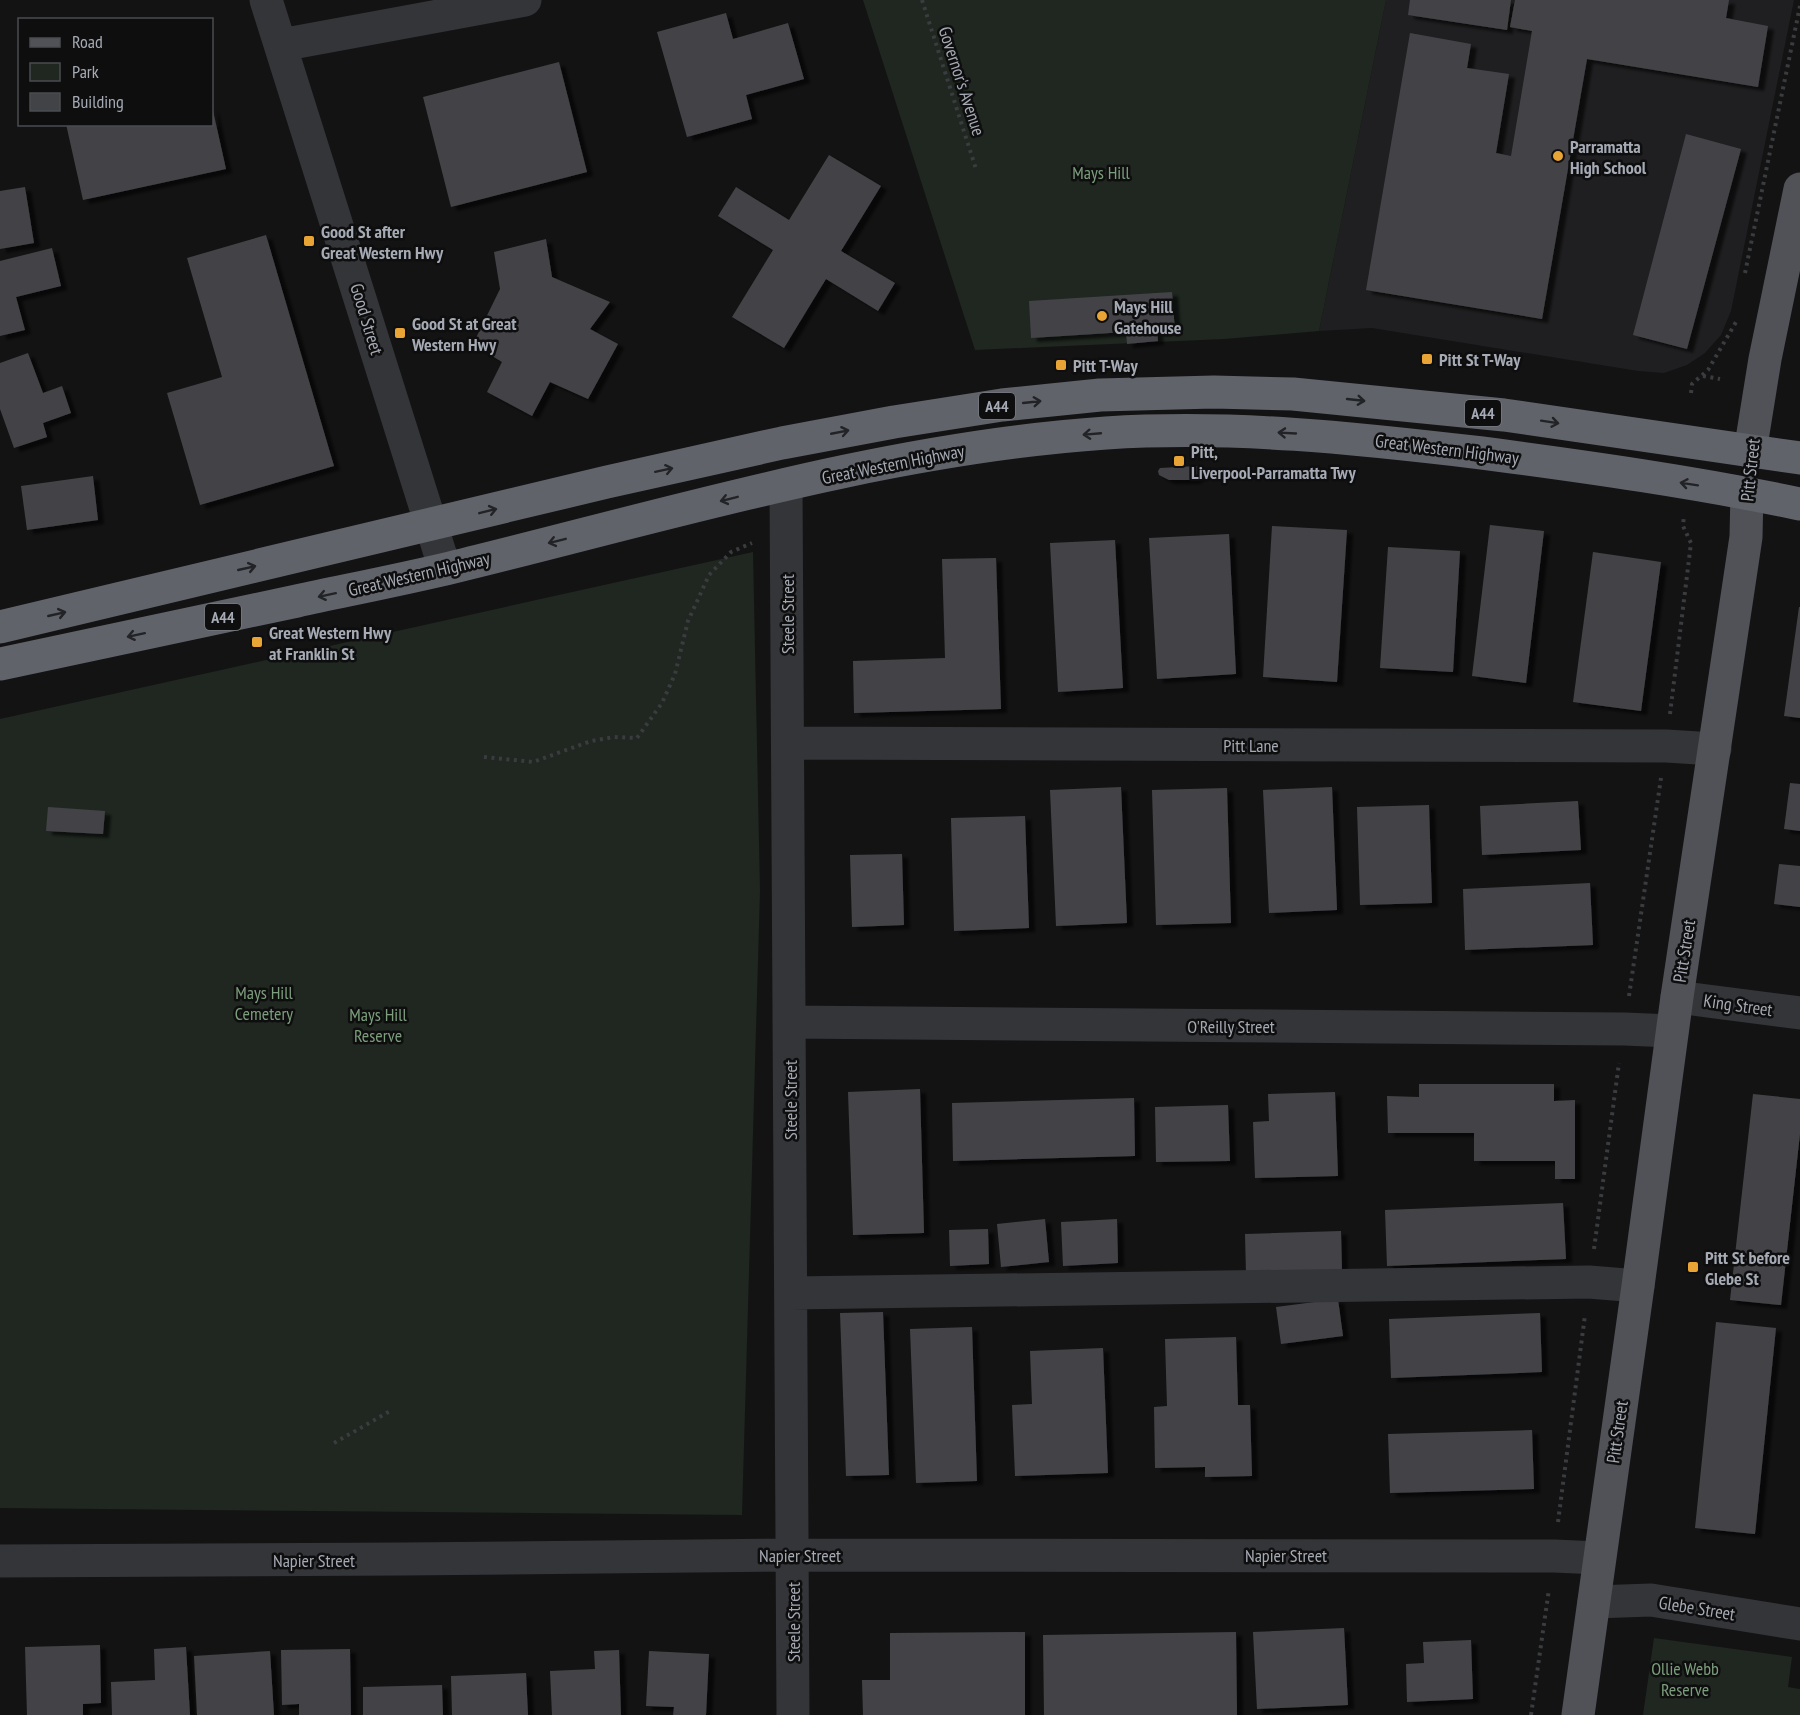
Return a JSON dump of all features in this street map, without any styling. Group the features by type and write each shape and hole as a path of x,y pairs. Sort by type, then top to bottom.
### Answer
{"highway":[{"name":"A44","path":"0,627 619,480 805,439 1002,405 1100,395 1214,392 1293,394 1504,415 1800,458"},
{"name":"Great Western Highway","path":"0,664 445,569 883,464 987,445 1109,433 1224,429 1346,437 1542,461 1747,492 1800,504"},
{"name":"Pitt Street","path":"1747,492 1750,452"}],"main road":[{"name":"Pitt Street","path":"1750,452 1765,359 1800,189"},
{"name":"Pitt Street","path":"1578,1715 1672,1031 1746,537 1747,492"}],"street":[{"name":"Good Street","path":"266,0 445,569"},
{"path":"281,45 525,0"},
{"name":"Steele Street","path":"786,486 793,1715"},
{"name":"Pitt Lane","path":"788,743 1714,748"},
{"name":"King Street","path":"1677,997 1800,1013"},
{"name":"O'Reilly Street","path":"789,1022 1672,1031"},
{"path":"791,1293 1589,1282 1638,1286"},
{"name":"Napier Street","path":"0,1561 792,1555 1554,1556 1599,1558"},
{"name":"Glebe Street","path":"1594,1602 1652,1600 1800,1624"}],"path":[{"name":"Governor's Avenue","path":"922,0 976,169"},
{"path":"1744,281 1800,6"},
{"path":"1691,393 1692,384 1703,376 1737,321 1738,311"},
{"path":"1703,376 1720,379"},
{"path":"1531,1715 1624,1029 1666,746 1691,543 1683,526 1684,514"},
{"path":"484,756 533,762 591,741 614,737 637,738 662,703 675,674 688,621 709,575 731,552 752,543"},
{"path":"334,1443 392,1410"}],"shaded area":[{"name":"Parramatta High School","path":"1386,0 1794,0 1731,311 1721,335 1705,353 1687,365 1664,373 1638,371 1372,328 1319,331"}],"green space":[{"name":"Mays Hill","path":"863,0 1386,0 1319,331 1224,339 975,350"},
{"name":"Mays Hill Reserve","path":"753,552 760,891 742,1515 0,1508 0,719"},
{"name":"Ollie Webb Reserve","path":"1654,1638 1792,1657 1788,1687 1800,1689 1800,1715 1643,1715"}],"building":[{"path":"1410,0 1511,0 1507,30 1408,15"},
{"path":"1515,0 1729,0 1726,18 1768,26 1758,87 1587,59 1542,319 1366,290 1410,33 1471,44 1467,68 1509,74 1496,153 1511,156 1532,31 1510,27"},
{"path":"726,13 733,39 788,23 804,79 746,95 752,119 687,137 657,32"},
{"path":"559,62 587,172 451,207 423,97"},
{"path":"213,110 226,169 83,200 66,126 213,126"},
{"path":"1686,134 1741,149 1687,349 1633,335"},
{"path":"829,155 881,186 841,251 895,283 878,311 826,279 784,348 732,317 773,250 718,216 736,187 789,220"},
{"path":"25,187 34,243 0,249 0,191"},
{"path":"266,235 334,466 200,505 167,393 222,377 187,258"},
{"path":"546,239 552,277 610,302 590,329 618,344 588,399 550,382 532,416 487,392 502,362 473,344 500,289 494,252"},
{"path":"52,248 61,286 16,297 25,330 0,336 0,261"},
{"name":"Mays Hill Gatehouse","path":"1172,292 1175,331 1157,332 1158,341 1127,344 1126,332 1031,338 1029,301"},
{"path":"28,353 43,393 62,386 71,413 43,423 47,437 14,448 0,409 0,363"},
{"path":"1197,466 1202,469 1203,473 1194,480 1169,480 1159,475 1158,471 1160,468"},
{"path":"93,476 98,520 27,530 21,486"},
{"path":"1490,525 1544,531 1526,683 1472,676"},
{"path":"1272,526 1347,530 1337,682 1263,677"},
{"path":"1229,534 1236,674 1157,679 1149,538"},
{"path":"1115,540 1123,688 1058,692 1050,543"},
{"path":"1388,547 1460,551 1453,672 1380,668"},
{"path":"1593,552 1661,562 1641,711 1573,702"},
{"path":"996,558 1001,709 854,713 853,661 945,658 942,559"},
{"path":"1800,607 1800,718 1784,716"},
{"path":"1790,783 1800,784 1800,831 1784,829"},
{"path":"1121,787 1127,923 1056,926 1050,790"},
{"path":"1332,787 1337,910 1269,913 1263,790"},
{"path":"1227,788 1231,923 1156,925 1152,790"},
{"path":"1578,801 1581,850 1482,855 1480,806"},
{"path":"1429,805 1432,903 1360,905 1357,807"},
{"path":"48,807 105,811 103,834 46,831"},
{"path":"1025,816 1029,928 954,931 951,818"},
{"path":"902,854 904,925 852,927 850,855"},
{"path":"1779,864 1800,866 1800,907 1774,904"},
{"path":"1590,883 1593,945 1465,950 1463,889"},
{"path":"1419,1084 1554,1084 1554,1101 1575,1100 1575,1179 1555,1179 1555,1161 1474,1161 1474,1133 1388,1133 1387,1096 1419,1097"},
{"path":"920,1089 924,1233 853,1235 848,1092"},
{"path":"1335,1092 1338,1176 1255,1178 1253,1122 1269,1121 1268,1094"},
{"path":"1753,1094 1800,1099 1800,1134 1781,1305 1730,1300"},
{"path":"1134,1098 1135,1156 953,1161 952,1103"},
{"path":"1228,1105 1230,1161 1156,1162 1155,1107"},
{"path":"1563,1203 1566,1259 1387,1266 1385,1210"},
{"path":"1045,1219 1049,1262 1001,1267 997,1224"},
{"path":"1117,1219 1118,1263 1063,1266 1061,1222"},
{"path":"988,1229 989,1264 950,1266 949,1230"},
{"path":"1341,1231 1342,1271 1246,1274 1245,1234"},
{"path":"1338,1299 1343,1336 1281,1344 1276,1307"},
{"path":"883,1312 889,1475 846,1476 840,1313"},
{"path":"1540,1313 1542,1372 1391,1378 1389,1319"},
{"path":"1716,1322 1776,1328 1755,1534 1695,1528"},
{"path":"972,1327 977,1481 916,1483 910,1329"},
{"path":"1236,1337 1238,1405 1250,1405 1252,1476 1205,1477 1205,1467 1155,1468 1154,1407 1167,1406 1165,1339"},
{"path":"1103,1348 1108,1473 1015,1476 1012,1405 1032,1404 1030,1351"},
{"path":"1532,1430 1534,1489 1390,1493 1388,1434"},
{"path":"1344,1628 1348,1705 1257,1709 1253,1632"},
{"path":"1025,1632 1025,1715 863,1715 862,1680 890,1680 890,1633"},
{"path":"1236,1632 1237,1715 1044,1715 1043,1635"},
{"path":"1471,1640 1473,1699 1407,1702 1406,1664 1424,1663 1423,1642"},
{"path":"100,1645 101,1703 83,1704 83,1715 27,1715 25,1647"},
{"path":"186,1647 190,1715 112,1715 111,1682 155,1680 154,1649"},
{"path":"350,1649 351,1715 299,1715 299,1704 282,1705 281,1650"},
{"path":"619,1650 621,1715 552,1715 550,1671 595,1669 594,1651"},
{"path":"270,1651 274,1715 197,1715 194,1656"},
{"path":"649,1651 709,1654 706,1715 673,1715 674,1707 646,1706"},
{"path":"526,1673 528,1715 452,1715 451,1676"},
{"path":"442,1685 443,1715 363,1715 363,1687"}],"place":[{"name":"Parramatta High School","path":"1558,156"},
{"name":"Good St after Great Western Hwy","path":"309,241"},
{"name":"Mays Hill Gatehouse","path":"1102,316"},
{"name":"Good St at Great Western Hwy","path":"400,333"},
{"name":"Pitt St T-Way","path":"1427,359"},
{"name":"Pitt T-Way","path":"1061,365"},
{"name":"Pitt, Liverpool-Parramatta Twy","path":"1179,461"},
{"name":"Great Western Hwy at Franklin St","path":"257,642"},
{"name":"Pitt St before Glebe St","path":"1693,1267"}],"park label":[{"name":"Mays Hill Cemetery","path":"264,1002"}]}
